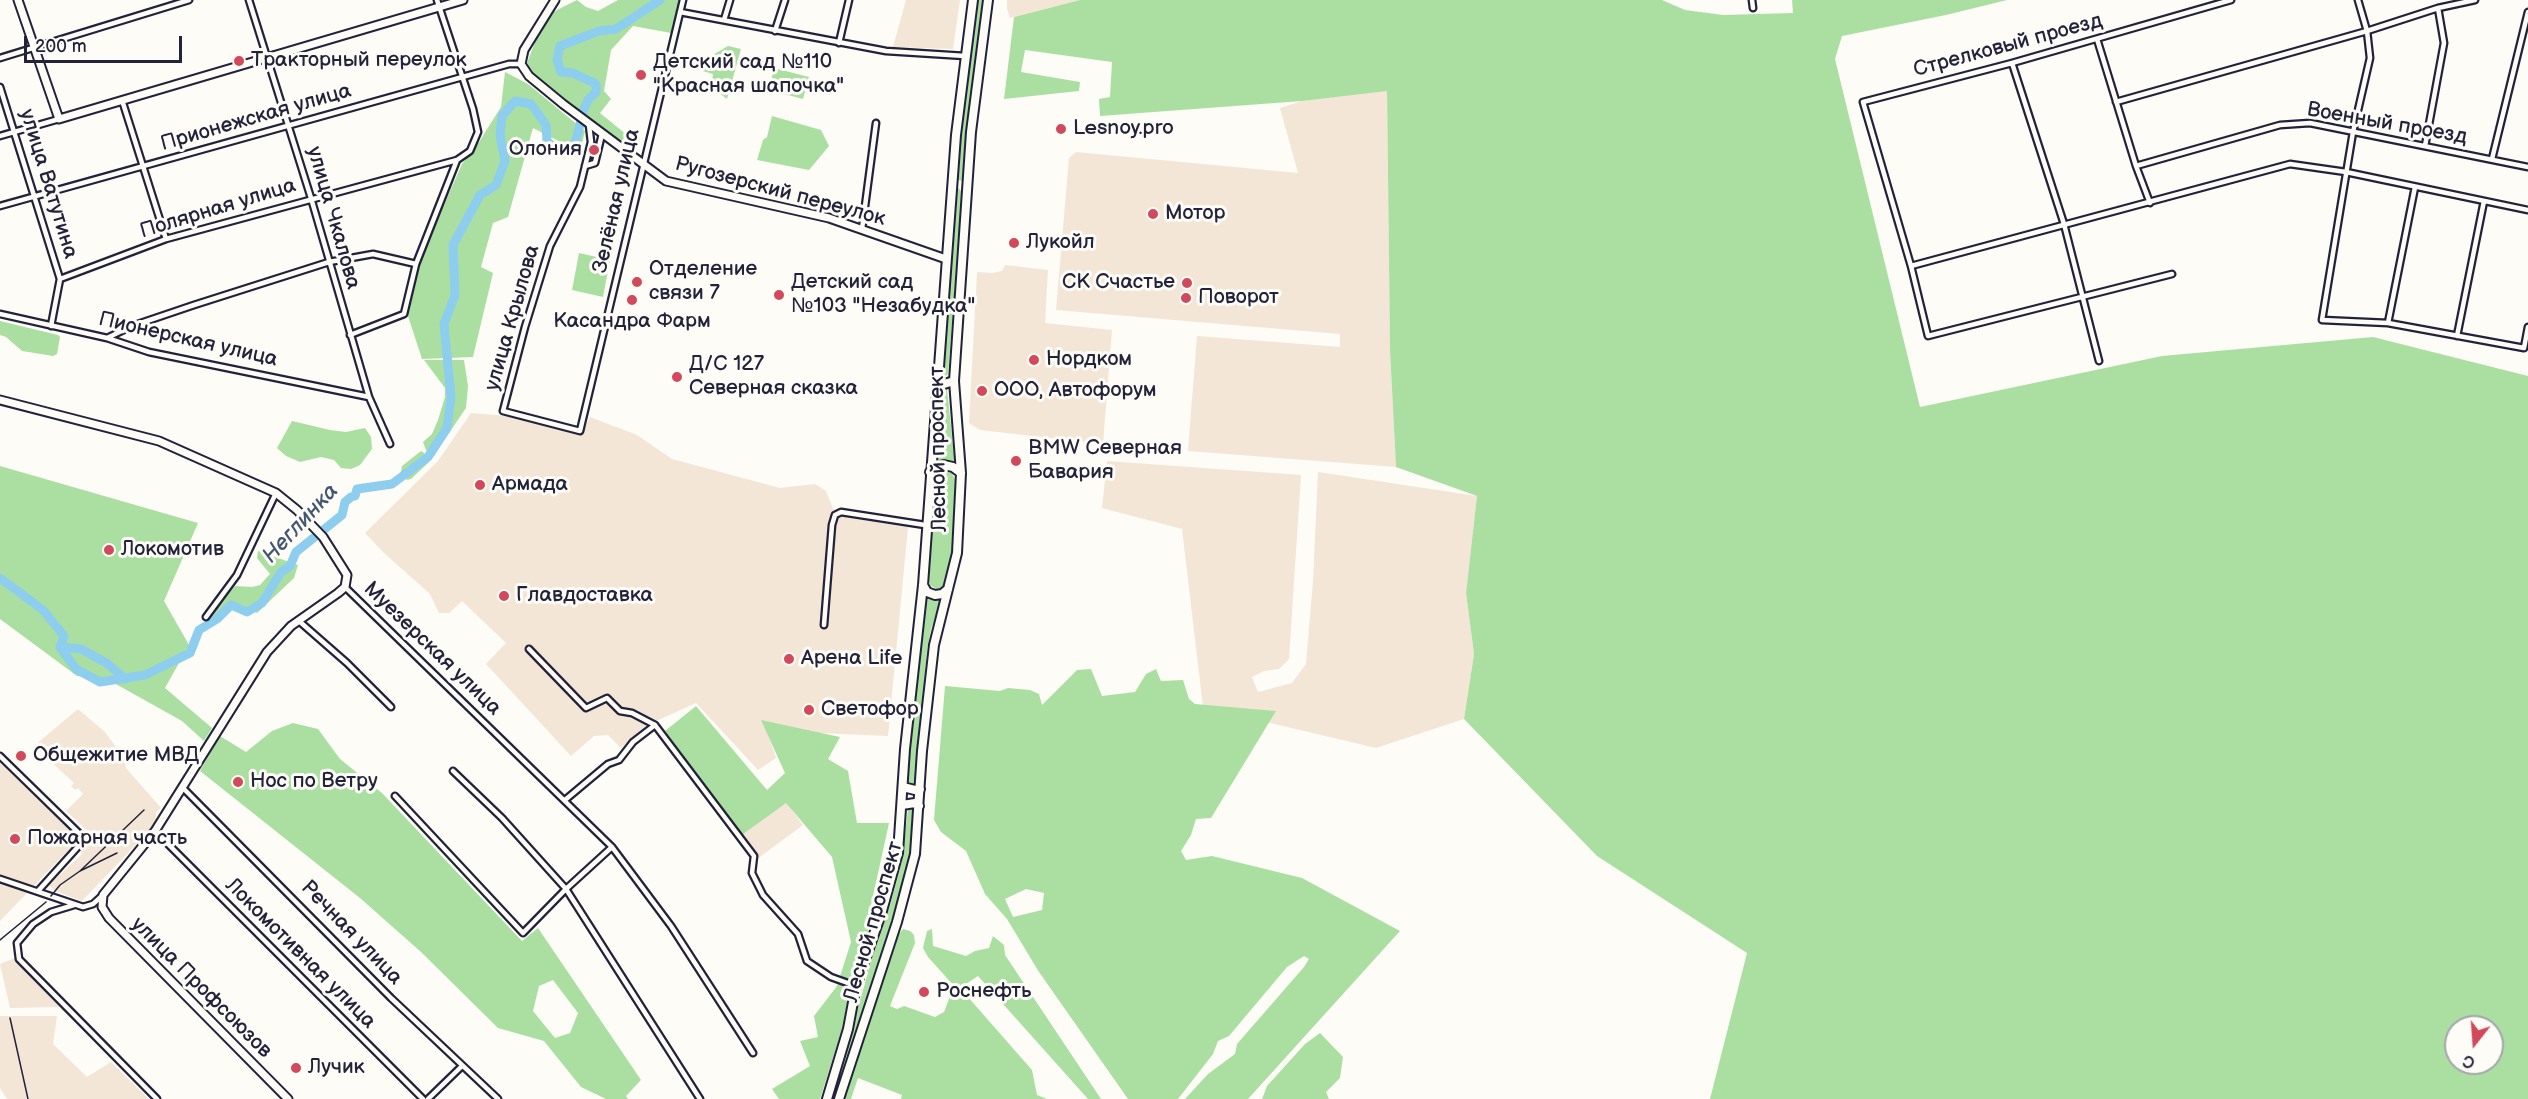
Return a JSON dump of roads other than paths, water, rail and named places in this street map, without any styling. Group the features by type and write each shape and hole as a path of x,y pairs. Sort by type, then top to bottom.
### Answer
{"main road":[{"path":"18,0 59,119 438,4 463,0"},
{"path":"555,0 524,50 521,64 529,76 642,165"},
{"name":"Лесной проспект","path":"827,1099 848,1029 856,986 890,886 898,853 905,749 922,585 945,259 964,56 973,0"},
{"name":"Лесной проспект","path":"839,1099 906,891 915,854 922,751 934,645 949,589 959,532 962,473 954,381 974,105 988,0"},
{"name":"Ругозерский переулок","path":"642,165 666,181 786,207 862,229 945,259"},
{"path":"952,187 961,183 967,187"},
{"path":"937,381 944,384 954,381"},
{"name":"Муезерская улица","path":"0,400 159,441 276,493 323,537 346,575 345,587"},
{"path":"930,472 935,467 944,465 953,467 962,473"},
{"path":"922,585 927,592 934,595 942,594 949,589"},
{"path":"103,895 155,831 267,652 299,621 345,587"},
{"path":"903,787 920,789"},
{"path":"902,805 915,803 920,806"},
{"name":"улица Профсоюзов","path":"103,895 102,907 109,918 288,1099"}],"street":[{"path":"0,58 189,0"},
{"name":"улица Чкалова","path":"249,0 311,198 369,397 390,444"},
{"name":"Зелёная улица","path":"585,410 683,0"},
{"path":"724,20 730,0"},
{"path":"775,31 785,0"},
{"path":"839,43 849,0"},
{"path":"1752,0 1753,8"},
{"name":"Стрелковый проезд","path":"1911,266 1863,102 2012,63 2231,0"},
{"path":"2358,0 2367,31 2370,58 2353,132 2322,320 2388,323 2524,348 2528,327"},
{"path":"2116,102 2367,31 2438,8 2475,0"},
{"path":"350,335 404,314 416,264 457,160 470,151 478,132 463,77 438,4"},
{"path":"2425,146 2444,43 2438,8"},
{"path":"680,12 885,51 964,56"},
{"path":"2492,159 2528,12"},
{"path":"2097,39 2136,166 2150,203"},
{"path":"2012,63 2064,224 2099,361"},
{"name":"Прионежская улица","path":"0,206 509,64 521,64"},
{"name":"улица Ватутина","path":"0,87 60,279 51,326"},
{"path":"122,100 166,239"},
{"path":"0,136 59,119"},
{"path":"862,229 876,123"},
{"name":"Военный проезд","path":"2136,166 2280,125 2310,123 2528,167"},
{"name":"улица Крылова","path":"585,410 580,430 503,411 525,327 550,246 580,187 591,142 588,124"},
{"path":"591,142 602,134"},
{"path":"585,167 595,163 602,134"},
{"name":"Полярная улица","path":"60,279 166,239 457,160"},
{"path":"2172,274 1928,336 1911,266 2290,164 2346,172 2528,210"},
{"path":"2388,323 2415,187"},
{"path":"2457,336 2484,201"},
{"path":"107,338 132,326 329,262 373,254 416,264"},
{"name":"Пионерская улица","path":"0,314 107,338 149,352 369,397"},
{"path":"206,617 237,575 276,493"},
{"path":"824,625 832,525 835,514 841,512 925,525"},
{"name":"Муезерская улица","path":"345,587 612,847 671,926 753,1053"},
{"path":"299,621 347,663 391,707"},
{"path":"529,648 586,708 607,698 620,711 632,713 655,725 754,856 752,873 763,895 798,934 807,961 831,977 856,986"},
{"path":"565,800 608,765 619,760 633,742 655,725"},
{"path":"0,756 85,839 38,891"},
{"path":"453,771 502,818 566,889 700,1099"},
{"name":"Речная улица","path":"183,788 391,998 498,1099"},
{"path":"395,796 523,933 612,847"},
{"name":"Локомотивная улица","path":"155,831 423,1099"},
{"path":"0,879 83,907 93,904 103,895"},
{"path":"74,905 51,912 33,924 17,944 19,959 157,1099"},
{"path":"428,1099 462,1066"}],"waterway":[{"name":"Неглинка","path":"0,578 43,610 64,636 60,647 76,669 100,682 145,675 190,653 199,630 217,619 231,605 247,612 262,603 281,572 290,566 296,552 342,515 345,502 355,496 357,489 392,484 428,457 447,428 451,397 444,324 455,295 453,245 480,195 496,185 505,161 500,135 502,116 515,101 531,104 546,125 547,141 555,149 563,152 573,151 584,109 588,100 596,92 596,84 573,73 561,72 557,60 560,46 599,31 616,29 660,0"},
{"path":"60,647 81,649 108,664 125,679"}],"railway":[{"path":"80,871 144,810"},
{"path":"51,896 60,885 80,871 117,853"},
{"path":"0,940 46,902"},
{"path":"10,1018 28,1099"}],"place":[{"name":"Тракторный переулок","path":"239,61"},
{"name":"Детский сад №110 \"Красная шапочка\"","path":"641,75"},
{"name":"Lesnoy.pro","path":"1061,129"},
{"name":"Олония","path":"594,150"},
{"name":"Мотор","path":"1153,214"},
{"name":"Лукойл","path":"1014,243"},
{"name":"Отделение связи 7","path":"637,282"},
{"name":"СК Счастье","path":"1187,283"},
{"name":"Детский сад №103 \"Незабудка\"","path":"779,295"},
{"name":"Поворот","path":"1186,298"},
{"name":"Касандра Фарм","path":"632,300"},
{"name":"Нордком","path":"1034,360"},
{"name":"Д/С 127 Северная сказка","path":"677,377"},
{"name":"ООО, Автофорум","path":"982,391"},
{"name":"BMW Северная Бавария","path":"1016,461"},
{"name":"Армада","path":"480,485"},
{"name":"Локомотив","path":"109,550"},
{"name":"Главдоставка","path":"504,596"},
{"name":"Арена Life","path":"789,659"},
{"name":"Светофор","path":"809,710"},
{"name":"Общежитие МВД","path":"21,756"},
{"name":"Нос по Ветру","path":"238,782"},
{"name":"Пожарная часть","path":"15,839"},
{"name":"Роснефть","path":"924,992"},
{"name":"Лучик","path":"296,1068"}]}
